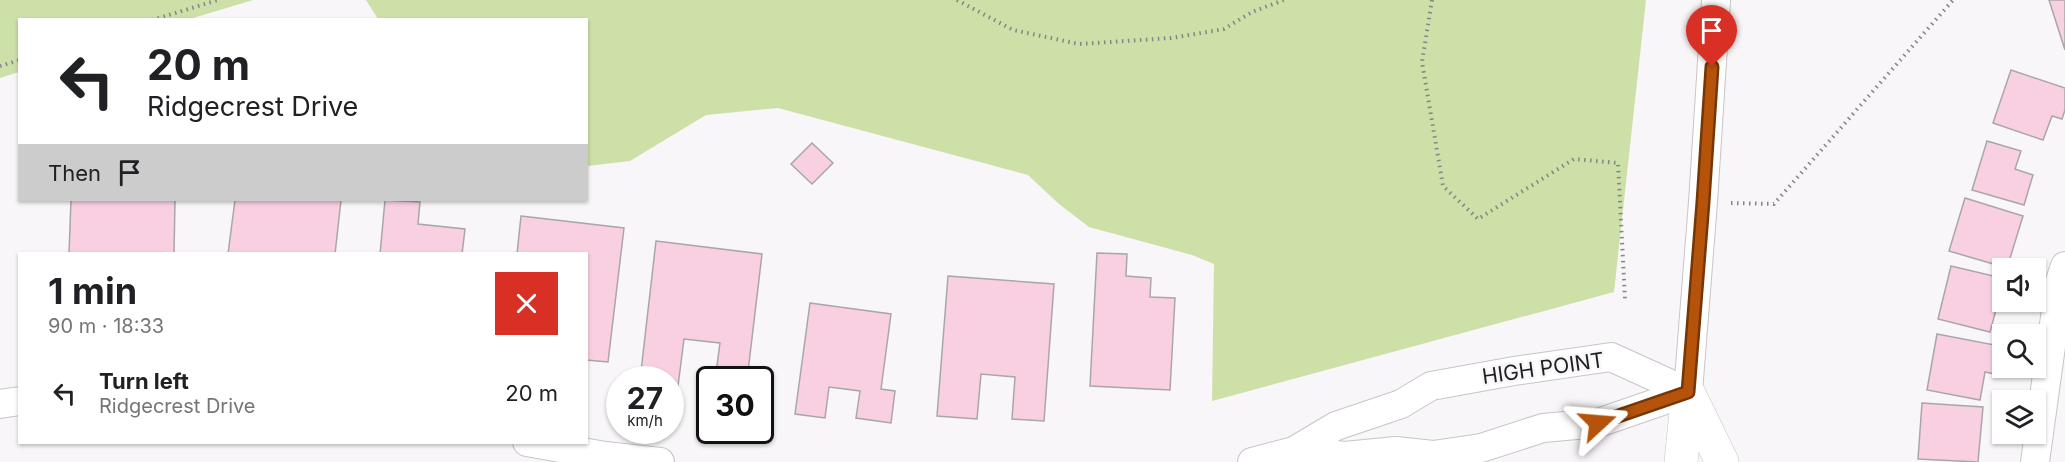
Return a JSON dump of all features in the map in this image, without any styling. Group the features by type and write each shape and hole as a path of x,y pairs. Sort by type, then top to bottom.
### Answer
{"street":[{"path":"1681,462 1703,202 1716,0"},
{"path":"2035,462 2060,281 2065,266"},
{"name":"HIGH POINT","path":"1252,462 1294,451 1336,426 1401,404 1431,386 1514,371 1611,357 1688,392"},
{"path":"1688,392 1722,462"},
{"name":"HIGH POINT","path":"1294,451 1345,456 1396,451 1433,455 1481,448 1544,428 1598,423 1688,392"},
{"path":"0,404 18,401"},
{"path":"1401,404 1398,419 1403,446 1414,453"},
{"path":"538,444 605,456 660,462"}],"path":[{"path":"159,18 218,0"},
{"path":"957,0 1013,30 1079,44 1171,38 1224,29 1252,12 1284,0"},
{"path":"1432,0 1422,62 1443,186 1478,219 1574,159 1618,163 1625,299"},
{"path":"1703,202 1774,204 1953,0"},
{"path":"0,66 18,61"}],"green space":[{"path":"0,0 253,0 193,18 18,18 18,72 0,78"},
{"path":"366,0 1646,0 1614,292 1212,401 1214,264 1192,255 1089,227 1059,204 1028,175 778,108 706,115 630,161 588,166 588,18 377,18"}],"building":[{"path":"2049,0 2065,0 2065,50"},
{"path":"2011,70 2065,88 2065,110 2062,119 2052,116 2043,140 1993,123"},
{"path":"1987,141 2021,151 2015,169 2033,175 2024,205 1972,190"},
{"path":"812,143 833,163 812,184 791,164"},
{"path":"1965,198 2023,216 2010,258 1992,258 1992,264 1949,251"},
{"path":"71,201 175,201 174,252 69,252"},
{"path":"235,201 341,201 335,252 228,252"},
{"path":"385,201 420,202 418,224 465,229 462,252 380,252"},
{"path":"521,216 624,228 608,362 588,360 588,252 517,252"},
{"path":"656,241 762,254 749,366 717,366 720,343 684,339 681,366 642,366"},
{"path":"1097,253 1127,254 1126,276 1151,278 1150,297 1175,298 1170,390 1090,386"},
{"path":"1951,266 1992,276 1992,312 1995,312 1990,332 1938,319"},
{"path":"948,276 1054,284 1044,421 1012,419 1015,377 981,374 977,419 937,416"},
{"path":"810,303 891,314 881,389 895,391 891,423 856,418 860,391 829,387 825,418 795,414"},
{"path":"1937,334 1992,344 1992,373 1985,372 1980,400 1927,390"},
{"path":"1922,403 1983,407 1978,462 1918,459"}],"route":[{"path":"1598,423 1688,392 1712,67"}]}
